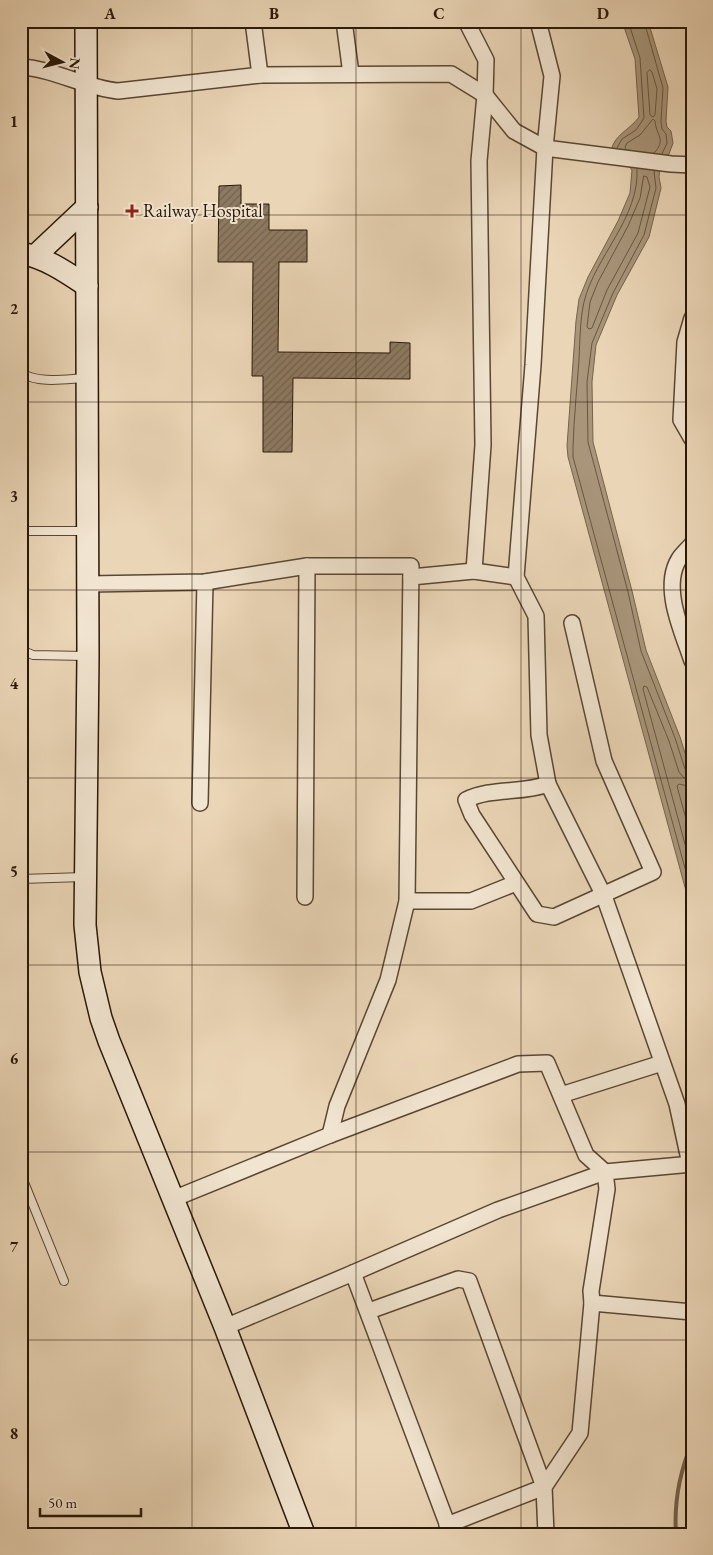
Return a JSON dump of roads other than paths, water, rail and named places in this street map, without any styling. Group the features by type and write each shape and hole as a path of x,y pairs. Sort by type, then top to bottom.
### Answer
{"main road":[{"path":"86,21 88,656 85,909 90,972 101,1018 225,1327 304,1534"},
{"path":"28,254 87,207"},
{"path":"28,254 48,261 87,286"}],"street":[{"path":"253,21 260,75"},
{"path":"344,21 351,74"},
{"path":"466,21 486,60 479,161 483,445 474,571"},
{"path":"225,1327 498,1210 605,1172 691,1164 677,1104 604,896 548,784 539,736 536,616 516,577 534,365 545,148 552,76 538,21"},
{"path":"21,67 52,72 103,90 118,91 260,75 451,74 485,95 514,131 545,148 692,165"},
{"path":"692,318 685,342 688,356 681,420 692,439"},
{"path":"692,544 678,560 672,576 672,598 692,661"},
{"path":"88,584 204,582 307,566 411,566 407,901 388,980 337,1106 330,1135"},
{"path":"305,897 307,566"},
{"path":"410,577 474,571 516,577"},
{"path":"200,804 204,582"},
{"path":"548,784 534,789 476,794 466,800 472,816 537,914 554,917 604,896 653,872 604,761 572,623"},
{"path":"407,901 471,901 516,883"},
{"path":"561,1095 662,1062"},
{"path":"173,1199 330,1135 518,1064 547,1063 586,1155 605,1172 608,1189 591,1291 592,1303 580,1434 544,1487 449,1529 369,1311 353,1273"},
{"path":"369,1311 458,1279 470,1281 544,1487 546,1534"},
{"path":"592,1303 692,1312"}],"lane":[{"path":"21,383 25,375 47,380 88,378"},
{"path":"21,534 25,531 88,530"},
{"path":"21,650 33,655 88,656"},
{"path":"21,879 86,877"},
{"path":"21,1175 64,1281"}],"water":[{"path":"622,21 648,21 668,87 666,121 667,127 671,131 673,143 669,154 660,164 659,177 661,188 649,237 617,295 596,345 592,382 593,442 646,650 680,737 692,775 692,913 568,457 567,446 579,299 630,193 632,170 625,161 611,152 612,146 618,137 639,117 635,59"}],"waterway":[{"path":"676,1534 679,1488 684,1465 692,1443"}],"place":[{"name":"Railway Hospital","path":"132,211"}]}
